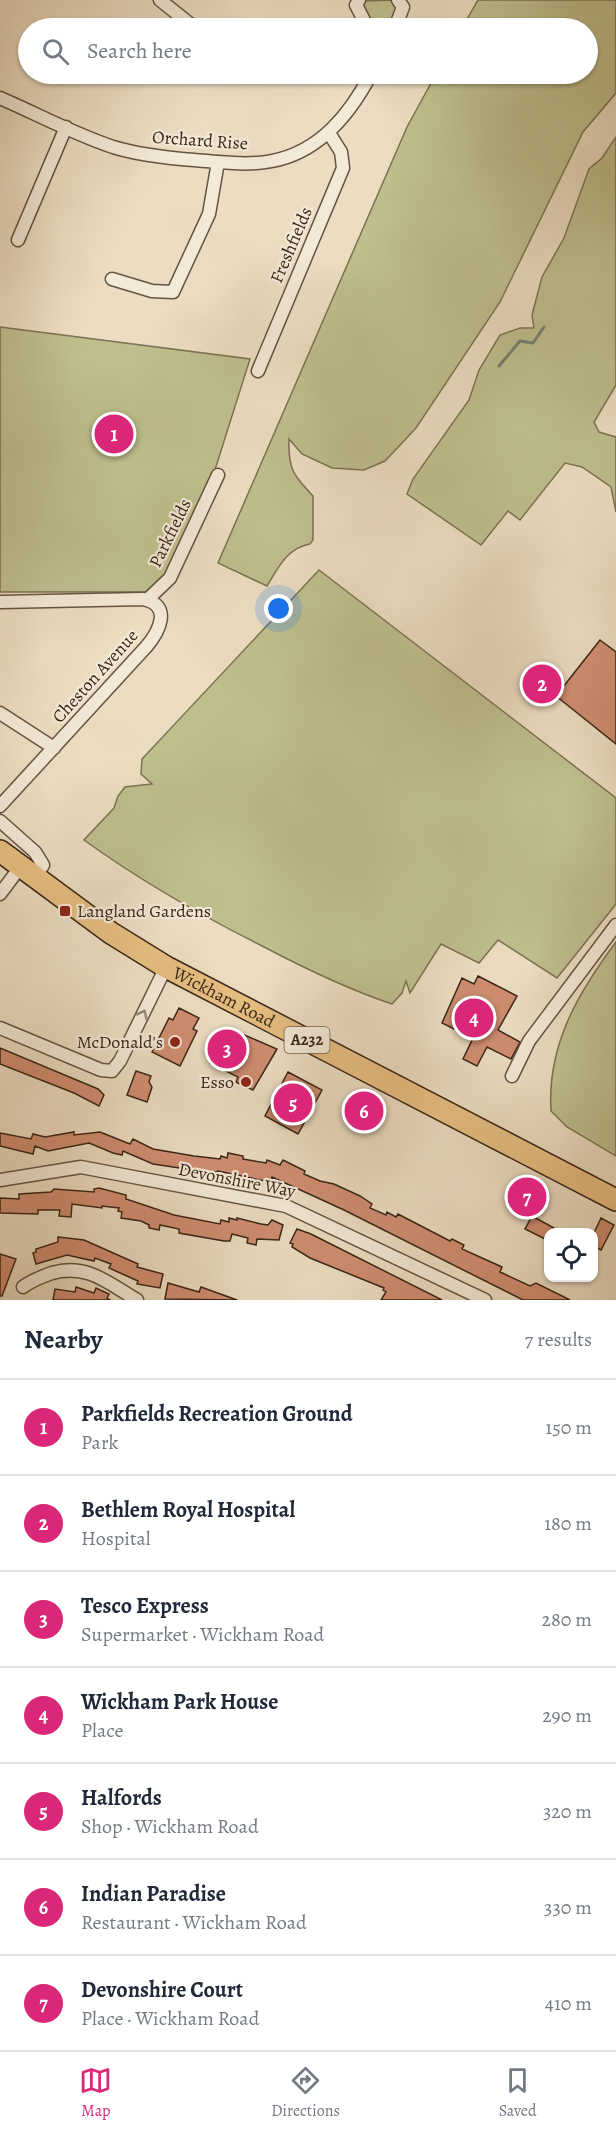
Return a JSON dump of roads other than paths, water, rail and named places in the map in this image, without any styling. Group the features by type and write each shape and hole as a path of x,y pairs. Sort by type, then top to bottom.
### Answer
{"highway":[{"name":"Wickham Road","path":"0,851 111,933 166,968 616,1200"}],"street":[{"path":"160,0 182,18"},
{"path":"359,0 357,11 362,18"},
{"path":"398,0 403,7 401,18"},
{"name":"Orchard Rise","path":"0,98 117,148 218,162 272,161 303,149 329,133 347,116 365,84"},
{"path":"18,240 66,127"},
{"name":"Freshfields","path":"258,371 343,168 341,152 329,133"},
{"path":"112,279 152,291 173,292 205,224 218,162"},
{"name":"Parkfields","path":"147,600 170,578 218,475"},
{"name":"Cheston Avenue","path":"0,602 147,600 155,605 160,614 159,632 0,806"},
{"name":"Cheston Avenue","path":"0,712 54,748"},
{"path":"0,821 35,852 43,865 29,872 0,894"},
{"path":"512,1076 529,1041 616,925"},
{"path":"0,1028 101,1070 112,1071 120,1061 166,968"},
{"name":"Devonshire Way","path":"0,1180 81,1167 286,1206 485,1300"},
{"path":"23,1287 36,1278 64,1270 80,1270 137,1300"}],"waterway":[{"path":"499,366 520,341 533,343 544,327"}],"place":[{"name":"Parkfields Recreation Ground","path":"114,434"},
{"name":"Bethlem Royal Hospital","path":"542,684"},
{"name":"Langland Gardens","path":"65,911"},
{"name":"Wickham Park House","path":"474,1018"},
{"name":"McDonald's","path":"175,1042"},
{"name":"Tesco Express","path":"227,1049"},
{"name":"Esso","path":"246,1082"},
{"name":"Halfords","path":"293,1103"},
{"name":"Indian Paradise","path":"364,1111"},
{"name":"Devonshire Court","path":"527,1197"}]}
